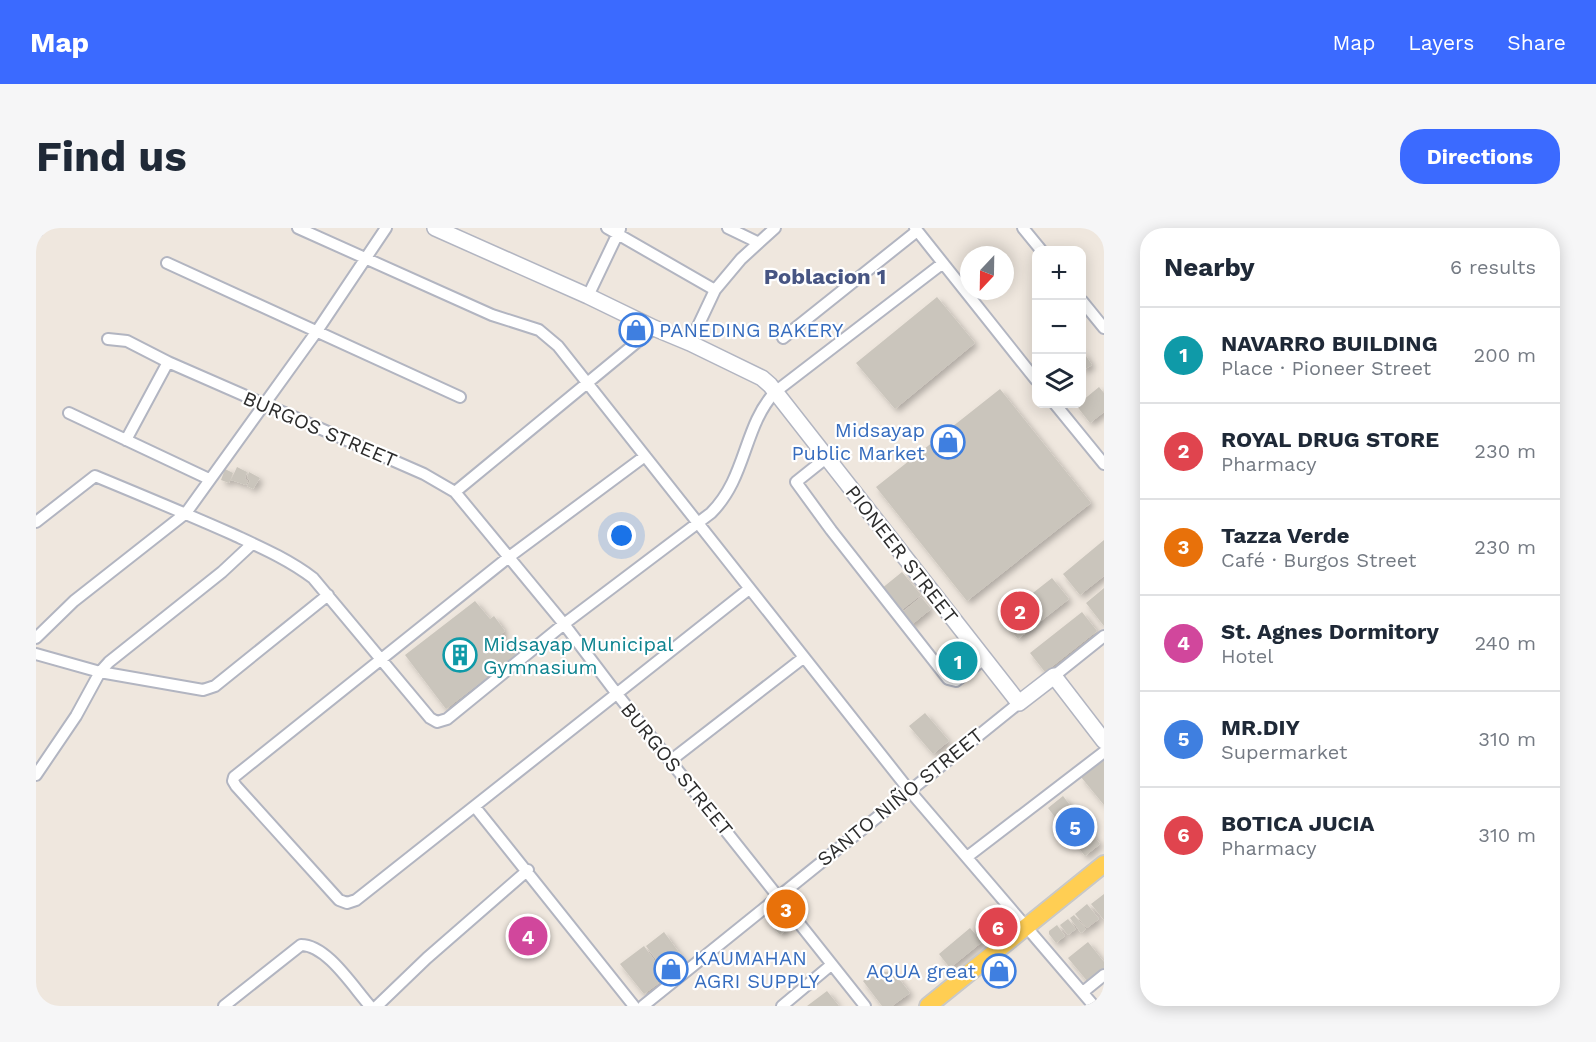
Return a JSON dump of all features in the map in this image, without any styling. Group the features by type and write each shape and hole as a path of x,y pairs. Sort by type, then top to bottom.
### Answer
{"main road":[{"name":"PIONEER STREET","path":"435,228 752,371 762,378 1019,703"},
{"name":"SANTO NIÑO STREET","path":"1019,703 1054,676"},
{"path":"1054,676 1104,741"},
{"path":"928,1006 1104,864"}],"street":[{"path":"298,228 492,315 545,334 558,346 588,381 803,658 909,790 1094,1006"},
{"path":"36,638 74,601 186,513 316,331 386,228"},
{"path":"728,228 757,242"},
{"path":"690,343 715,290 757,242 775,228"},
{"path":"1023,228 1038,246"},
{"path":"783,338 916,229 1032,375"},
{"path":"588,296 615,230 715,290"},
{"path":"167,262 460,397"},
{"path":"36,522 95,476 186,513 252,544 313,578 430,718 437,722 447,719 564,624 698,524 720,504 728,492 736,477 758,416 775,392 943,263"},
{"path":"1086,306 1104,328"},
{"path":"455,492 654,328"},
{"name":"BURGOS STREET","path":"108,339 127,341 168,362 409,467 455,492 564,624 865,1006"},
{"path":"126,440 168,362"},
{"path":"1058,408 1104,464"},
{"path":"69,413 209,479"},
{"path":"645,456 509,557 234,777 233,781 236,786 339,900 347,903 356,900 749,589"},
{"path":"826,458 796,482 948,679 956,681 984,659"},
{"path":"36,775 83,706 100,672 115,657 222,572 252,544"},
{"path":"36,654 100,672 203,690 215,686 328,595"},
{"name":"SANTO NIÑO STREET","path":"1054,676 1104,636"},
{"path":"670,761 803,658"},
{"name":"SANTO NIÑO STREET","path":"643,1006 1019,703"},
{"path":"967,857 1104,752"},
{"path":"476,807 634,1006"},
{"path":"377,1006 427,958 528,870"},
{"path":"224,1006 301,945 309,945 324,953 370,1006"},
{"path":"782,1006 831,965"},
{"path":"1083,992 1104,975"}],"building":[{"path":"937,297 975,343 895,409 856,363"},
{"path":"1086,356 1092,365 1086,369"},
{"path":"1099,387 1104,393 1104,412 1090,423 1078,408 1086,408 1086,398"},
{"path":"1000,389 1091,503 967,601 876,487"},
{"path":"237,467 247,472 246,485 231,480"},
{"path":"225,469 233,473 229,483 221,480"},
{"path":"249,472 260,478 253,489 247,486 250,481 247,478"},
{"path":"1104,540 1104,576 1080,595 1063,574"},
{"path":"902,572 921,595 900,611 881,589"},
{"path":"1052,578 1069,599 1018,639 1001,618"},
{"path":"1104,588 1104,626 1086,603"},
{"path":"921,597 931,609 910,626 900,614"},
{"name":"Midsayap Municipal Gymnasium","path":"475,601 490,619 494,616 505,631 501,634 516,655 446,709 405,655"},
{"path":"1082,612 1097,631 1045,672 1030,653"},
{"path":"960,644 975,662 955,678 940,660"},
{"path":"925,713 949,741 933,754 909,726"},
{"path":"1104,759 1104,805 1081,777"},
{"path":"1063,796 1100,844 1085,856 1048,808"},
{"path":"1104,894 1104,920 1091,904"},
{"path":"1087,904 1099,919 1087,928 1075,914"},
{"path":"1074,915 1086,929 1081,933 1070,918"},
{"path":"779,919 787,929 780,935 772,925"},
{"path":"1068,919 1076,929 1068,935 1060,925"},
{"path":"1057,925 1065,936 1056,943 1049,931"},
{"path":"970,928 982,942 950,968 939,954"},
{"path":"664,932 686,962 668,975 646,946"},
{"path":"1088,942 1104,962 1104,969 1088,982 1068,958"},
{"path":"644,946 665,975 657,981 659,983 644,994 620,964"},
{"path":"893,971 910,993 892,1006 882,1006 863,981 874,973"},
{"path":"827,991 839,1006 807,1006"}],"place":[{"name":"PANEDING BAKERY","path":"636,330"},
{"name":"Midsayap Public Market","path":"948,442"},
{"name":"ROYAL DRUG STORE","path":"1020,611"},
{"name":"Midsayap Municipal Gymnasium","path":"460,655"},
{"name":"NAVARRO BUILDING","path":"958,661"},
{"name":"MR.DIY","path":"1075,827"},
{"name":"Tazza Verde","path":"786,909"},
{"name":"BOTICA JUCIA","path":"998,927"},
{"name":"St. Agnes Dormitory","path":"528,936"},
{"name":"KAUMAHAN AGRI SUPPLY","path":"671,969"},
{"name":"AQUA great","path":"999,971"}],"district":[{"name":"Poblacion 1","path":"825,276"}]}
